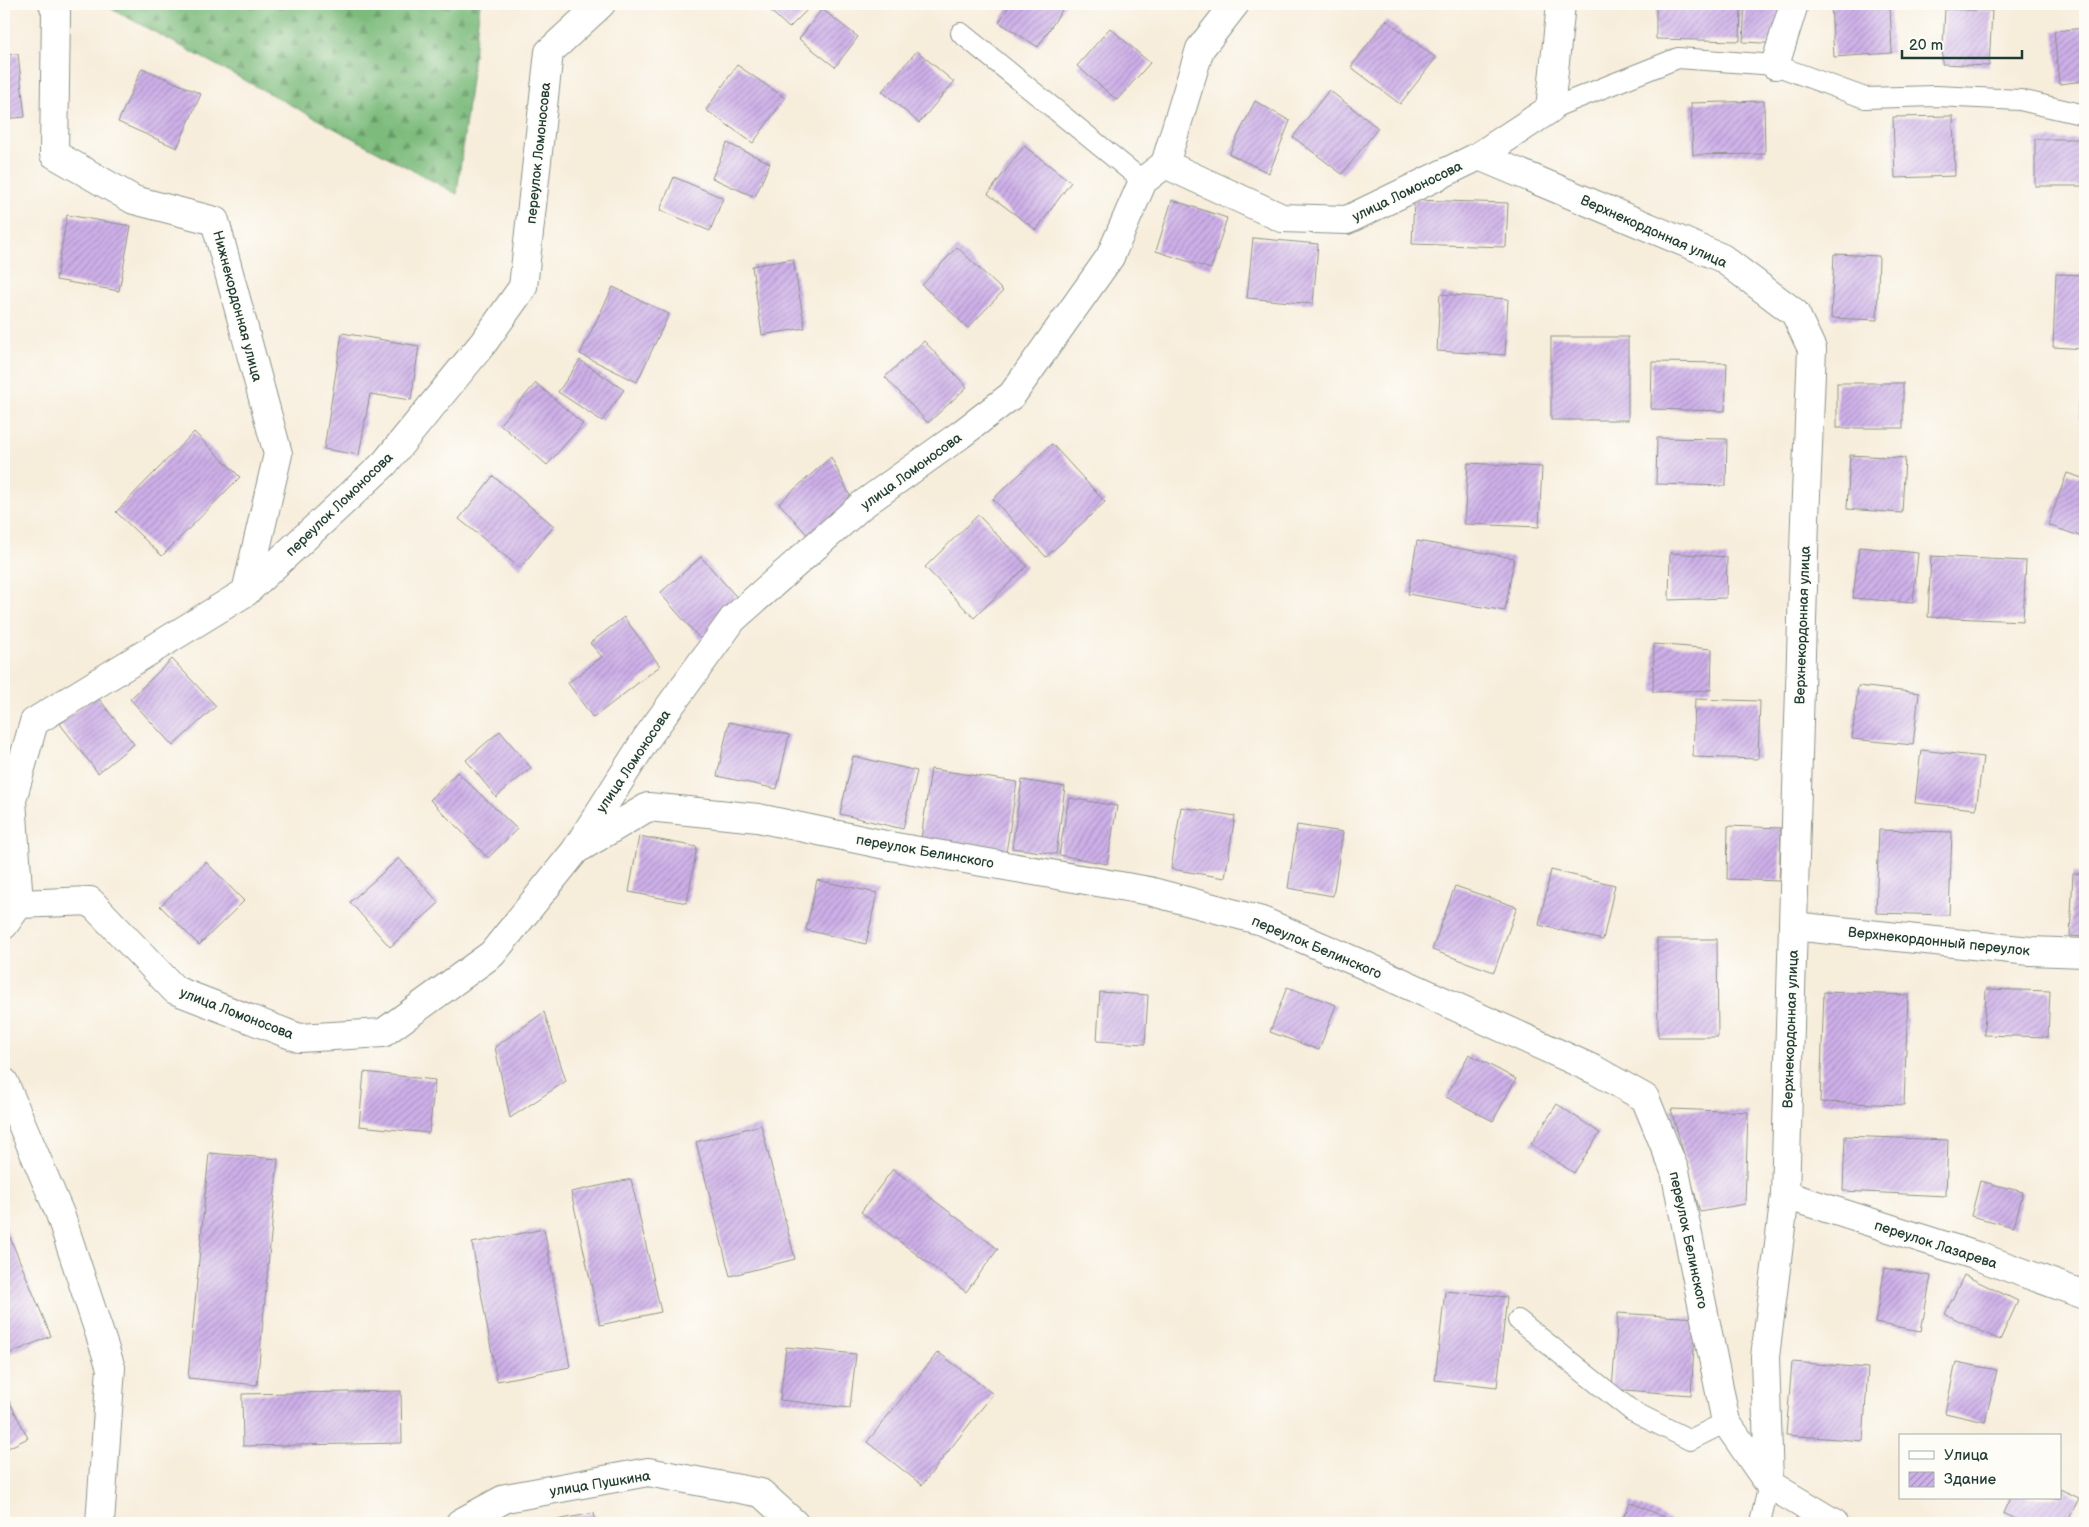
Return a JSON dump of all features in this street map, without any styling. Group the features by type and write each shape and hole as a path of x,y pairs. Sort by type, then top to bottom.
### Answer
{"street":[{"name":"Нижнекордонная улица","path":"53,4 56,12 54,154 134,200 215,222 278,454 246,592"},
{"name":"переулок Ломоносова","path":"11,915 12,800 34,722 246,592 384,464 484,342 523,287 549,52 601,4"},
{"path":"1165,164 1200,49 1235,4"},
{"path":"1479,156 1550,109 1561,4"},
{"path":"1775,65 1794,4"},
{"name":"улица Ломоносова","path":"11,915 90,901 175,990 298,1038 383,1033 492,954 575,850 646,738 733,620 862,505 960,435 1012,395 1110,257 1143,181 1165,164 1282,218 1348,220 1479,156"},
{"name":"Верхнекордонная улица","path":"1479,156 1722,258 1795,313 1812,349 1785,1195 1765,1357 1769,1484"},
{"name":"переулок Белинского","path":"575,850 648,807 758,818 890,846 1148,891 1262,921 1595,1070 1644,1098 1675,1171 1726,1422 1769,1484"},
{"name":"Верхнекордонный переулок","path":"1793,926 2030,951 2085,953"},
{"path":"4,1082 60,1214 111,1368 100,1523"},
{"name":"переулок Лазарева","path":"1785,1195 1977,1256 2085,1295"},
{"name":"улица Пушкина","path":"460,1523 506,1498 648,1472 761,1493 794,1523"},
{"path":"1769,1484 1834,1523"}],"lane":[{"path":"961,33 1143,181"},
{"path":"1550,109 1678,58 1775,65 1865,98 1936,96 2020,100 2085,115"},
{"path":"1518,1320 1632,1411 1690,1440 1726,1422"},
{"path":"1760,1523 1769,1484"}],"green space":[{"path":"106,4 480,4 457,194 106,6"}],"building":[{"path":"763,4 813,4 789,28"},
{"path":"1011,4 1066,4 1038,47 999,22"},
{"path":"1656,4 1741,4 1740,41 1656,39"},
{"path":"1745,4 1784,4 1782,44 1743,42"},
{"path":"1831,4 1890,4 1892,53 1834,57"},
{"path":"822,9 858,37 835,67 799,39"},
{"path":"1945,9 1992,11 1989,66 1942,64"},
{"path":"1386,20 1436,58 1400,104 1351,67"},
{"path":"1110,28 1150,63 1117,100 1077,66"},
{"path":"2085,28 2085,81 2059,84 2054,31"},
{"path":"917,51 954,82 919,123 882,91"},
{"path":"18,54 25,117 4,119 4,55"},
{"path":"737,65 785,98 753,143 706,110"},
{"path":"142,68 201,94 177,148 118,122"},
{"path":"1329,90 1378,128 1342,174 1293,137"},
{"path":"1255,101 1290,121 1269,173 1229,154"},
{"path":"1764,101 1765,154 1693,155 1691,103"},
{"path":"1953,116 1955,176 1895,178 1893,117"},
{"path":"2035,139 2085,139 2085,186 2035,186"},
{"path":"727,143 770,163 755,197 712,178"},
{"path":"1024,146 1071,182 1036,230 988,194"},
{"path":"674,177 723,198 710,231 660,210"},
{"path":"1172,200 1227,218 1211,269 1156,251"},
{"path":"1414,200 1508,203 1506,247 1412,244"},
{"path":"67,215 131,226 119,291 56,280"},
{"path":"1253,238 1318,244 1313,304 1247,298"},
{"path":"957,247 1003,291 968,328 922,285"},
{"path":"1834,254 1879,256 1877,320 1831,318"},
{"path":"793,259 805,328 762,335 752,266"},
{"path":"2056,274 2085,275 2085,349 2053,347"},
{"path":"613,287 669,314 637,382 580,354"},
{"path":"1440,294 1508,299 1505,355 1437,351"},
{"path":"342,333 419,346 411,400 370,394 359,455 324,449"},
{"path":"1551,337 1628,337 1628,420 1551,420"},
{"path":"924,341 967,387 928,423 885,377"},
{"path":"580,360 624,390 602,421 558,392"},
{"path":"1652,362 1727,363 1725,411 1651,409"},
{"path":"2085,380 2085,421 2080,420"},
{"path":"536,383 583,424 547,465 500,424"},
{"path":"1837,383 1903,383 1903,428 1837,428"},
{"path":"194,432 240,477 162,556 116,512"},
{"path":"1657,438 1727,439 1726,486 1656,484"},
{"path":"1052,444 1105,502 1046,557 993,499"},
{"path":"1850,455 1905,458 1902,513 1847,509"},
{"path":"831,457 853,502 811,539 779,503"},
{"path":"1468,463 1542,467 1539,527 1464,524"},
{"path":"2067,473 2085,479 2085,538 2048,525"},
{"path":"493,476 554,526 520,568 459,519"},
{"path":"978,515 1027,566 974,618 925,567"},
{"path":"1417,541 1514,558 1505,611 1408,594"},
{"path":"1859,547 1918,553 1913,603 1853,598"},
{"path":"1670,553 1727,557 1726,598 1669,600"},
{"path":"1931,556 2026,561 2023,621 1928,617"},
{"path":"701,557 742,603 701,640 660,593"},
{"path":"624,617 660,666 593,718 568,683 602,657 590,643"},
{"path":"1654,644 1712,649 1711,690 1653,692"},
{"path":"172,659 216,706 173,746 130,699"},
{"path":"1858,686 1919,693 1913,745 1852,739"},
{"path":"96,695 134,744 98,773 60,724"},
{"path":"1695,699 1760,701 1758,759 1693,757"},
{"path":"729,722 789,735 777,789 717,776"},
{"path":"500,731 531,768 496,797 466,760"},
{"path":"1921,750 1983,757 1976,809 1915,803"},
{"path":"853,756 917,771 903,829 840,814"},
{"path":"931,769 1017,782 1006,853 921,839"},
{"path":"457,772 517,829 488,858 430,800"},
{"path":"1022,780 1065,787 1056,854 1012,848"},
{"path":"1069,798 1117,806 1107,864 1059,855"},
{"path":"1181,807 1235,816 1225,878 1171,869"},
{"path":"1297,825 1343,832 1333,896 1288,888"},
{"path":"1728,826 1781,828 1779,881 1727,879"},
{"path":"1879,830 1952,832 1949,915 1876,913"},
{"path":"639,836 697,847 687,903 629,892"},
{"path":"399,858 439,903 390,947 350,902"},
{"path":"206,862 244,901 199,945 160,906"},
{"path":"1551,870 1615,885 1603,940 1539,925"},
{"path":"2073,873 2085,874 2085,937 2070,936"},
{"path":"817,880 877,893 866,944 806,930"},
{"path":"1455,886 1517,907 1494,972 1432,950"},
{"path":"1657,939 1717,939 1718,1037 1658,1037"},
{"path":"1287,987 1336,1005 1319,1050 1270,1032"},
{"path":"1986,989 2050,991 2048,1037 1984,1035"},
{"path":"1100,992 1148,995 1145,1044 1097,1041"},
{"path":"1824,992 1908,995 1904,1105 1820,1102"},
{"path":"544,1012 566,1081 510,1118 495,1047"},
{"path":"1469,1054 1516,1079 1493,1121 1446,1097"},
{"path":"364,1072 435,1080 429,1133 359,1126"},
{"path":"1557,1104 1600,1133 1574,1173 1531,1144"},
{"path":"1671,1109 1748,1112 1745,1204 1700,1212"},
{"path":"761,1125 795,1259 730,1276 696,1142"},
{"path":"1845,1136 1948,1140 1946,1196 1843,1191"},
{"path":"209,1153 278,1159 257,1385 188,1378"},
{"path":"893,1169 998,1249 966,1292 861,1212"},
{"path":"631,1179 661,1312 600,1325 571,1192"},
{"path":"1980,1181 2023,1192 2014,1227 1971,1216"},
{"path":"4,1223 51,1336 4,1356"},
{"path":"544,1229 570,1367 497,1381 472,1243"},
{"path":"1885,1268 1931,1276 1921,1331 1875,1323"},
{"path":"1964,1275 2018,1301 2000,1340 1945,1314"},
{"path":"1445,1291 1507,1297 1497,1387 1435,1380"},
{"path":"1618,1313 1696,1318 1691,1395 1612,1389"},
{"path":"786,1347 856,1354 850,1408 780,1400"},
{"path":"938,1352 993,1394 922,1485 867,1442"},
{"path":"1792,1362 1868,1368 1863,1441 1786,1435"},
{"path":"1956,1362 1997,1370 1985,1422 1945,1413"},
{"path":"4,1391 28,1438 4,1450"},
{"path":"401,1391 402,1443 243,1446 242,1394"},
{"path":"2062,1490 2079,1498 2067,1523 2025,1523 2003,1513 2009,1500 2062,1500"},
{"path":"1630,1502 1678,1523 1621,1523"},
{"path":"594,1513 596,1523 546,1523 546,1522"}]}
